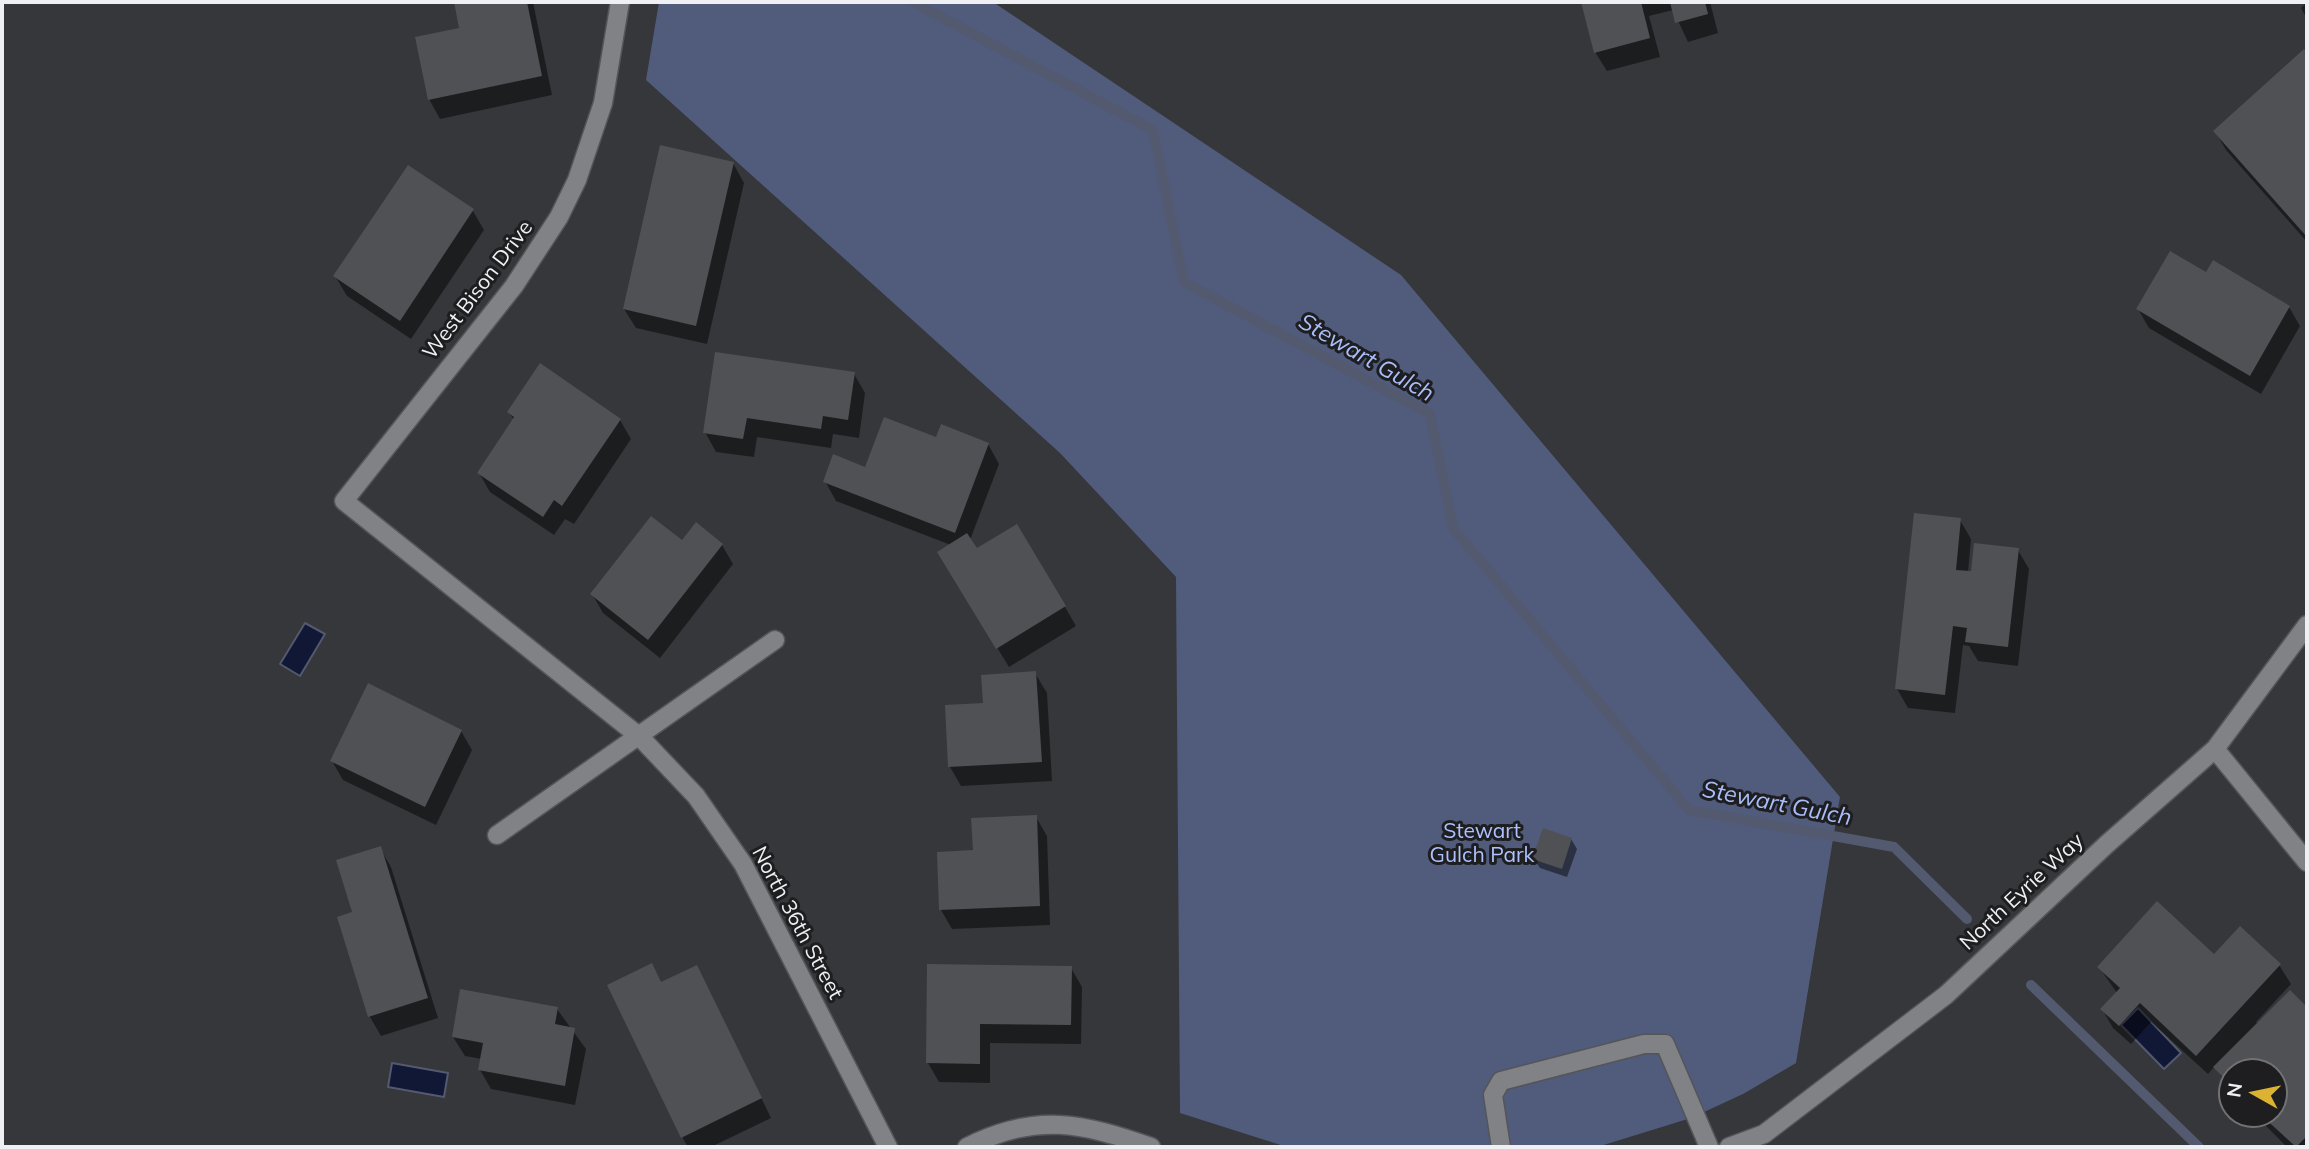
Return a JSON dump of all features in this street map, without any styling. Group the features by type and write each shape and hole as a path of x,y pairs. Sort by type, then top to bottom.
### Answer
{"street":[{"name":"West Bison Drive","path":"344,501 514,286 559,217 577,180 603,103 621,2"},
{"name":"North 36th Street","path":"344,501 640,737 696,796 743,864 888,1147"},
{"name":"North Eyrie Way","path":"1729,1147 1764,1134 1946,995 2107,844 2215,749 2307,625"},
{"path":"497,835 775,640"},
{"path":"2215,749 2307,862"},
{"path":"1501,1147 1493,1095 1501,1081 1644,1044 1665,1044 1709,1147"},
{"path":"967,1147 1014,1129 1055,1124 1096,1128 1151,1147"}],"green space":[{"name":"Stewart Gulch Park","path":"659,2 993,2 1401,275 1840,797 1796,1063 1743,1094 1691,1118 1597,1147 1287,1147 1180,1113 1176,577 1060,453 646,80"}],"shaded area":[{"path":"305,623 325,634 300,676 280,664"},
{"path":"2138,1008 2181,1053 2164,1069 2121,1025"},
{"path":"392,1063 448,1073 444,1097 388,1087"}],"building":[{"path":"454,2 527,2 542,76 428,100 415,37 459,28"},
{"path":"1581,2 1641,2 1650,38 1594,53"},
{"path":"1670,2 1705,2 1708,14 1675,23"},
{"path":"2304,49 2307,53 2307,237 2213,131"},
{"path":"660,145 734,162 696,326 623,309"},
{"path":"408,165 474,209 400,321 333,276"},
{"path":"2170,251 2206,272 2213,260 2290,306 2250,376 2136,309"},
{"path":"715,352 855,372 848,420 823,416 821,429 747,418 743,439 703,433"},
{"path":"540,363 621,419 562,506 554,500 543,517 477,473 514,417 507,412"},
{"path":"884,417 936,437 941,424 989,443 955,533 823,482 833,454 865,467"},
{"path":"1914,513 1961,518 1956,570 1971,571 1974,543 2019,548 2008,647 1965,642 1967,628 1953,626 1945,695 1895,689"},
{"path":"651,516 682,540 696,522 723,544 648,640 590,594"},
{"path":"1017,524 1066,606 996,649 937,552 967,533 977,548"},
{"path":"1036,671 1042,762 948,767 945,705 983,703 981,675"},
{"path":"368,683 462,730 425,807 330,761"},
{"path":"1037,815 1040,906 939,910 937,852 973,850 971,818"},
{"path":"1543,828 1572,838 1562,869 1532,859"},
{"path":"381,846 428,998 368,1017 337,917 352,912 336,860"},
{"path":"2157,901 2214,954 2240,926 2281,964 2196,1056 2140,1003 2119,1026 2100,1009 2120,988 2097,967"},
{"path":"652,963 661,982 697,965 762,1098 681,1138 607,985"},
{"path":"927,964 1072,966 1071,1025 980,1024 980,1064 926,1063"},
{"path":"460,989 558,1007 555,1024 575,1028 565,1086 478,1070 483,1043 452,1037"},
{"path":"2290,990 2307,1007 2307,1136 2296,1147 2275,1128 2288,1128 2288,1058 2222,1058"}],"waterway":[{"name":"Stewart Gulch","path":"913,2 1153,130 1184,282 1430,414 1453,528 1689,810 1894,847 1967,919"},
{"name":"Stewart Gulch","path":"2031,985 2199,1147"}]}
